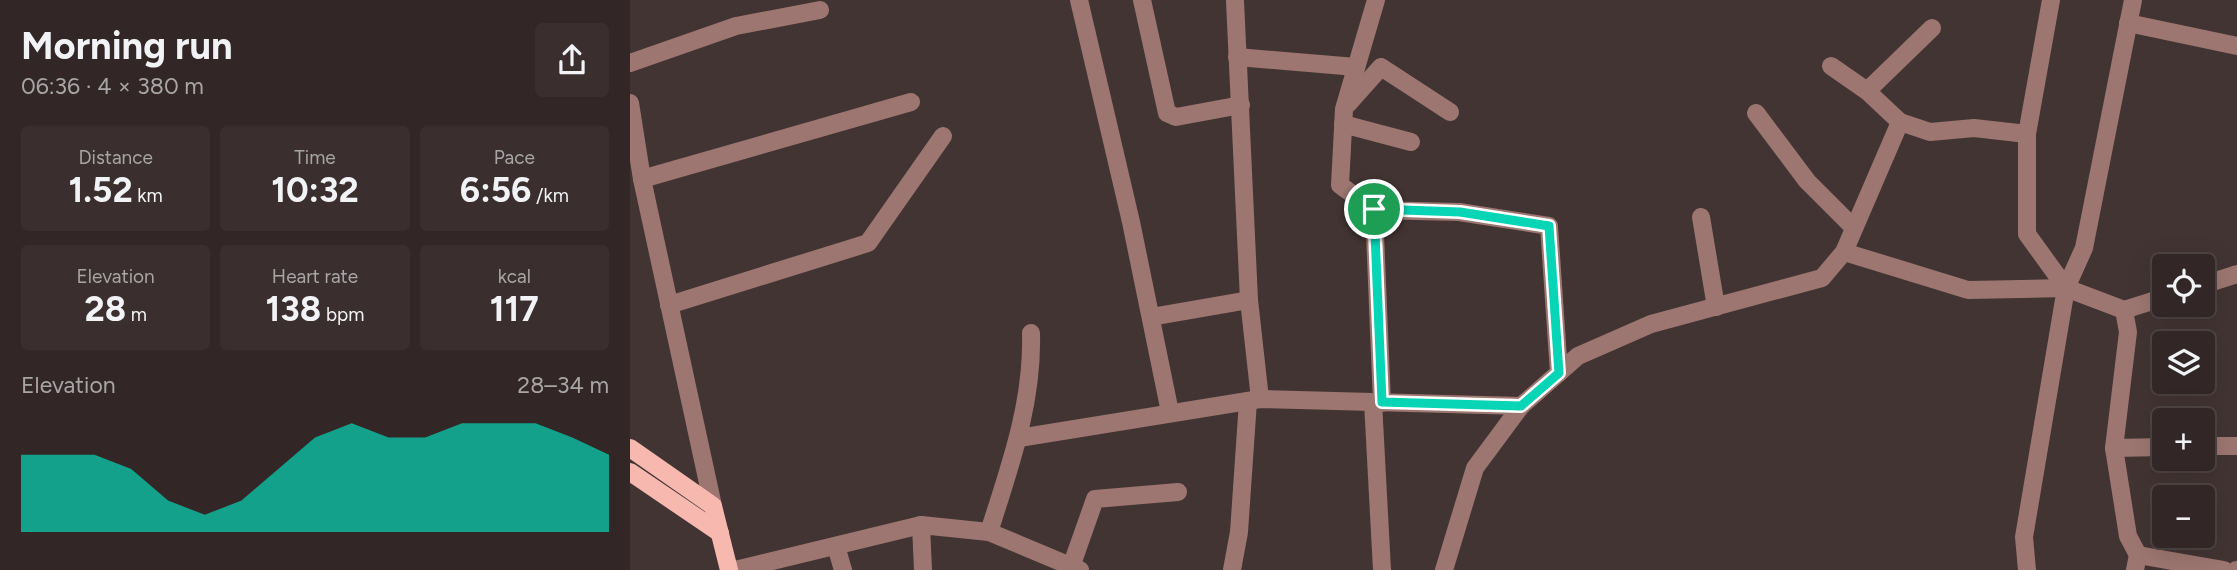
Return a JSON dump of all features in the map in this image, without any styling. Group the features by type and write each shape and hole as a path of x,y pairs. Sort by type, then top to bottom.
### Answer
{"main road":[{"path":"630,449 713,506 729,570"},
{"path":"630,472 720,533"}],"street":[{"path":"1079,0 1170,412"},
{"path":"1142,0 1167,113 1176,117 1241,105"},
{"path":"1376,0 1344,117 1340,185 1374,209 1460,212 1549,226 1559,373"},
{"path":"2051,0 2027,134 2028,234 2066,288"},
{"path":"2027,570 2024,537 2066,288 2084,248 2133,0"},
{"path":"1232,570 1254,400 1235,1"},
{"path":"630,63 736,26 820,10"},
{"path":"2128,23 2237,46"},
{"path":"1867,91 1932,28"},
{"path":"1237,57 1356,67"},
{"path":"1830,66 1867,91 1900,122 1930,132 1974,128 2027,134"},
{"path":"1344,117 1381,67 1450,111"},
{"path":"642,179 911,102"},
{"path":"630,103 642,179 713,506"},
{"path":"1756,113 1807,181 1854,228"},
{"path":"1344,117 1411,142"},
{"path":"1444,570 1475,468 1521,406 1578,356 1651,324 1822,278 1844,252 1900,122"},
{"path":"669,305 868,243 943,136"},
{"path":"1374,209 1382,570"},
{"path":"1701,217 1716,307"},
{"path":"1844,252 1968,290 2066,288 2124,310 2152,301"},
{"path":"2215,281 2237,274"},
{"path":"1151,317 1249,300"},
{"path":"2124,310 2128,332 2114,447 2128,536 2137,562 2224,570"},
{"path":"989,532 1019,438 1032,370 1031,333"},
{"path":"1019,438 1254,400 1521,406"},
{"path":"2215,446 2237,446"},
{"path":"2114,447 2152,447"},
{"path":"735,570 921,525 989,532 1043,563 1075,568 1095,499 1178,492"},
{"path":"921,525 923,570"},
{"path":"836,547 843,570"}],"route":[{"path":"1374,209 1460,212 1549,226 1559,373 1521,406 1382,402 1374,209"}]}
